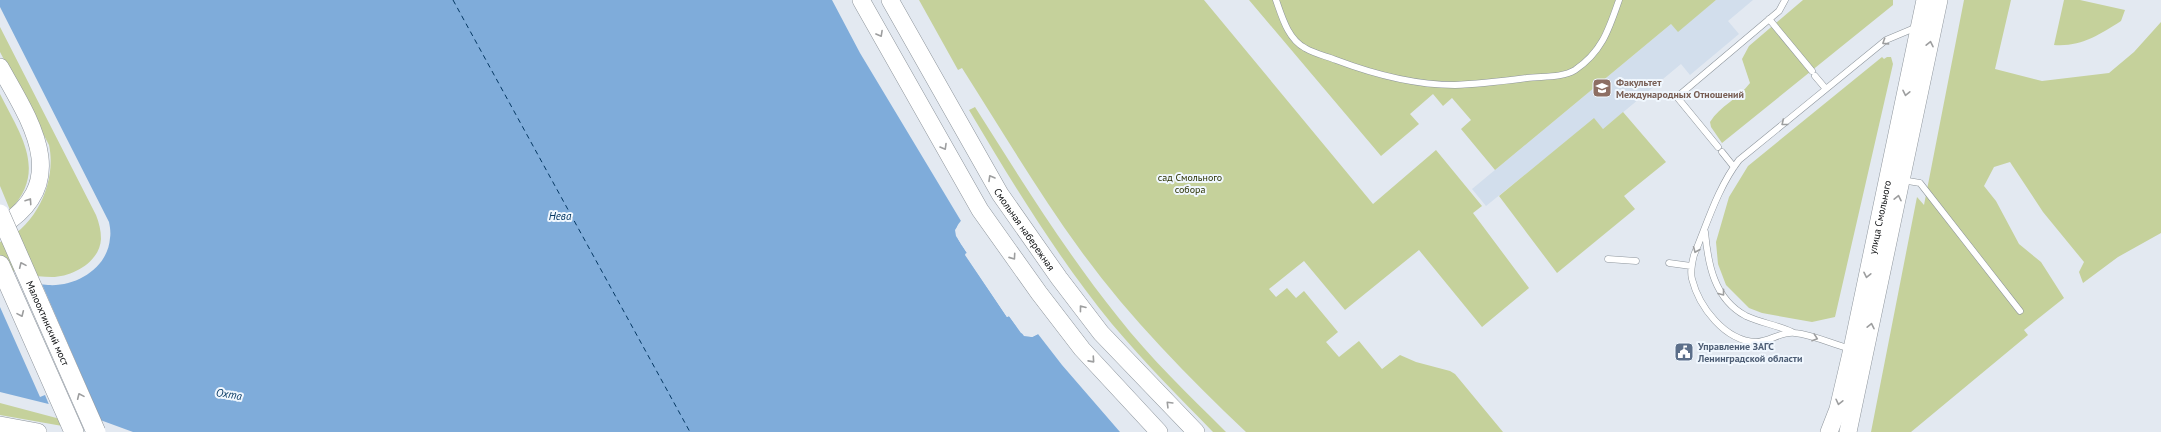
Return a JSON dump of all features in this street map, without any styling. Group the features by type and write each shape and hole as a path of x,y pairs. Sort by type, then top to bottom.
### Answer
{"main road":[{"path":"861,0 980,210 1039,293 1082,349 1158,432"},
{"name":"Смольная набережная","path":"890,0 1000,194 1055,272 1101,333 1196,432"},
{"name":"улица Смольного","path":"1895,178 1920,26 1926,0"},
{"name":"улица Смольного","path":"1848,432 1859,351 1895,178 1939,0"},
{"path":"0,66 40,146 42,165 38,184 30,202 15,217 0,227"},
{"name":"Малоохтинский мост","path":"0,214 96,432"},
{"name":"Малоохтинский мост","path":"0,265 74,432"},
{"name":"улица Смольного","path":"1829,432 1859,351"},
{"path":"0,426 38,432"}],"lane":[{"path":"1276,0 1285,25 1294,38 1304,48 1346,64 1381,74 1426,83 1455,85 1555,75 1574,70 1600,47 1609,30 1619,0"},
{"path":"1734,167 1677,97 1779,11 1784,0"},
{"path":"1769,19 1826,89"},
{"path":"1792,332 1757,342 1738,338 1723,328 1708,312 1697,293 1691,278 1691,266 1704,230 1734,167 1739,160 1886,40 1920,26"},
{"path":"1895,178 1920,183 2020,311"},
{"path":"1704,230 1710,268 1715,284 1725,297 1745,316 1778,325 1792,332 1859,351"},
{"path":"1608,259 1636,261"},
{"path":"1669,263 1691,266"}],"shaded area":[{"path":"1716,0 1753,0 1728,21 1739,34 1690,75 1681,64 1603,129 1594,119 1486,206 1472,189 1671,24 1678,31"}],"green space":[{"name":"сад Смольного собора","path":"919,0 1204,0 1373,204 1436,150 1482,206 1473,213 1529,288 1482,327 1419,250 1345,310 1304,261 1269,289 1276,297 1287,288 1296,298 1304,291 1338,332 1326,342 1339,357 1359,341 1382,369 1400,355 1416,362 1450,371 1455,374 1503,432 1246,432 1159,345 1099,275 1050,206 962,68 958,70"},
{"path":"1249,0 1716,0 1678,32 1671,24 1495,170 1461,129 1471,120 1452,98 1443,106 1433,94 1410,114 1419,124 1381,156"},
{"path":"1803,0 1893,0 1893,5 1722,143 1711,127 1710,122 1719,111 1741,93 1750,83 1742,59 1749,46"},
{"path":"1964,0 2011,0 1995,69 2042,81 2109,73 2134,52 2161,22 2161,233 2118,257 2083,283 2079,272 2084,262 2043,212 2010,162 1994,167 1984,186 1996,201 2019,244 2041,262 2064,298 2024,330 2028,335 1911,432 1871,432 1917,197 1924,205"},
{"path":"2064,0 2080,0 2125,10 2121,21 2089,39 2073,44 2054,45"},
{"path":"0,27 96,215 99,224 101,239 96,255 84,267 68,274 52,277 39,276 0,267 0,242 13,235 24,226 41,202 47,188 51,159 49,145 0,52"},
{"path":"1882,57 1884,59 1891,57 1893,64 1835,317 1812,322 1762,313 1749,308 1726,285 1718,264 1716,242 1729,197 1748,166"},
{"path":"0,94 22,138 27,152 29,167 27,181 21,195 10,210 0,186"},
{"path":"975,107 1044,214 1098,292 1143,347 1226,432 1213,432 1136,352 1092,299 1055,247 1002,165 969,110"},
{"path":"1623,112 1666,162 1624,196 1635,209 1557,273 1499,196 1594,118 1603,129"},
{"path":"0,403 64,420 68,427 0,415"}],"water":[{"name":"Нева","path":"0,0 832,0 860,53 961,221 956,229 956,233 967,253 965,254 1007,317 1009,316 1021,333 1032,337 1038,334 1062,365 1120,432 133,432 73,410 0,392 0,275 24,282 48,285 59,285 79,279 89,274 97,267 103,258 108,249 110,228 109,222 0,7"}],"pier":[{"path":"961,221 962,223 957,231 969,252 967,255 1008,314 1011,314 1025,334 1032,335 1037,332 1038,334 1032,337 1024,336 1009,316 1007,317 965,255 967,253 956,236 955,230"},
{"path":"0,273 41,282 102,422 50,407 45,395 40,397 0,307"}],"ferry route":[{"path":"453,0 690,432"}],"place":[{"name":"Факультет Международных Отношений","path":"1602,88"},
{"name":"Управление ЗАГС Ленинградской области","path":"1684,352"}],"water label":[{"name":"Охта","path":"229,394"}]}
